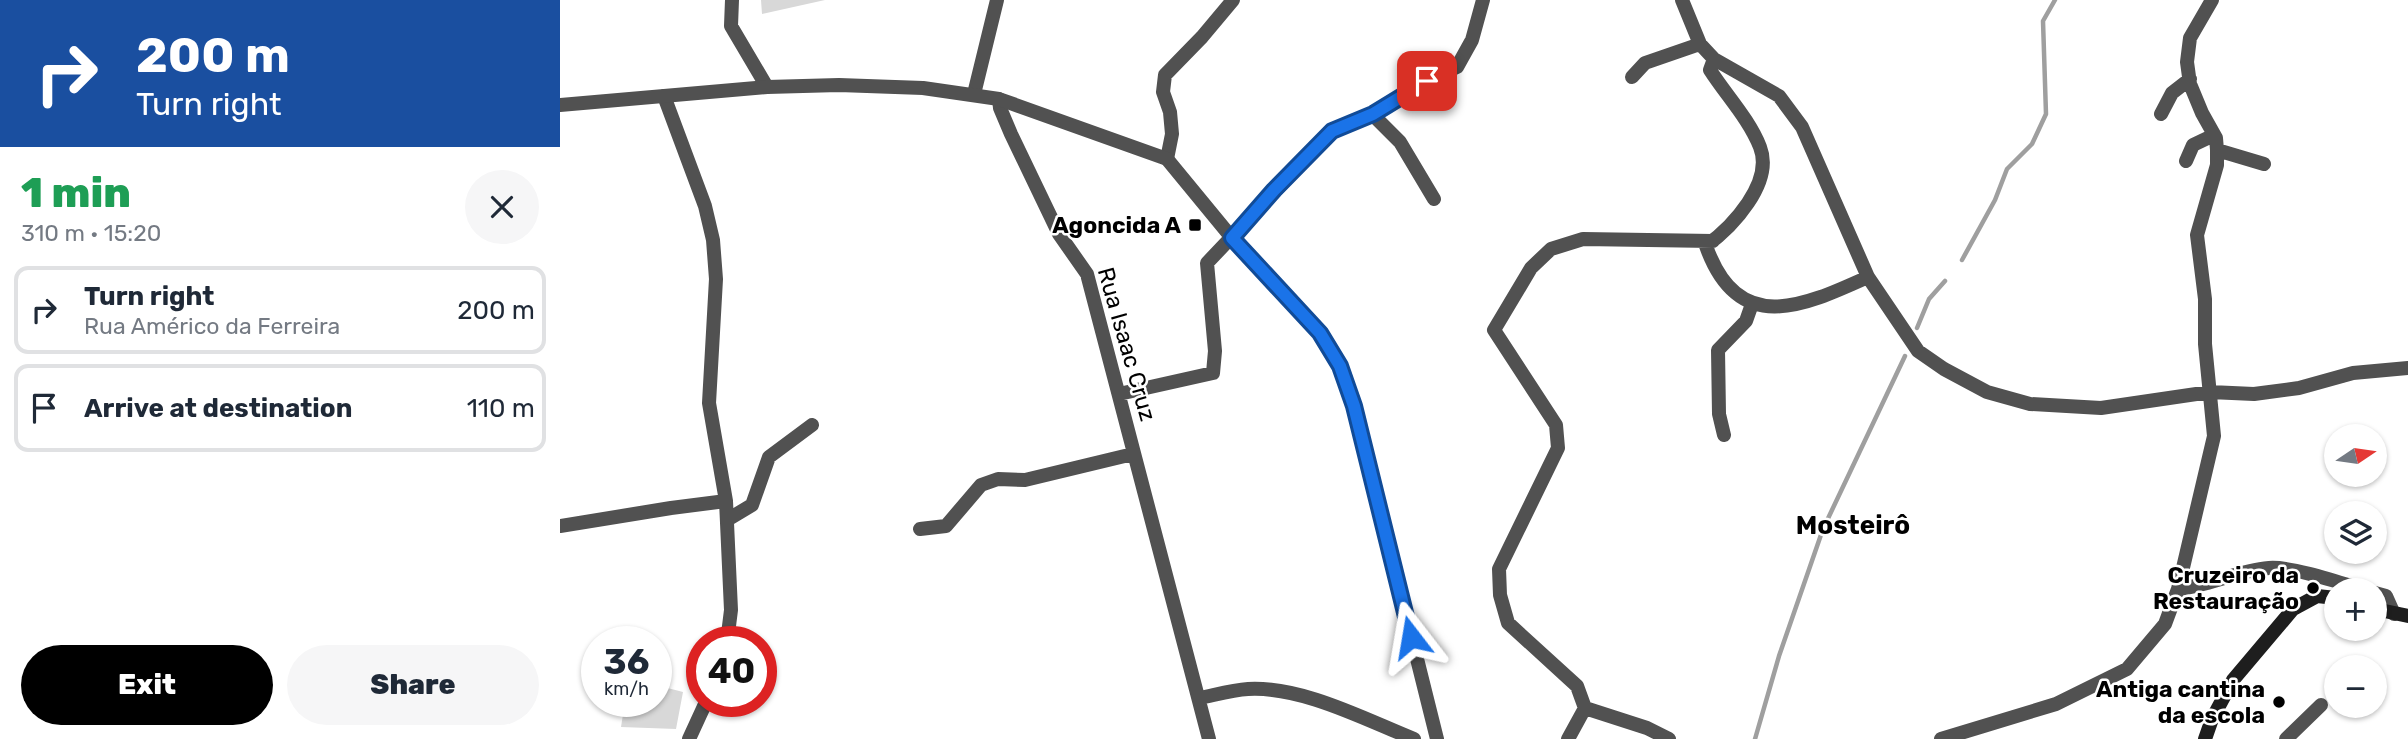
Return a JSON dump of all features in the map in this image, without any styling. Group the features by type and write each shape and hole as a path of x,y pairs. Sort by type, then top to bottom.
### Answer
{"main road":[{"path":"2205,739 2212,719 2233,680 2293,609 2317,596 2324,597"}],"street":[{"path":"732,0 731,26 767,87"},
{"path":"974,94 997,0"},
{"path":"1167,159 1172,134 1170,112 1163,92 1165,75 1233,0"},
{"path":"1119,394 1213,373 1215,351 1207,262 1332,131 1373,114 1427,81 1457,67 1472,40 1483,0"},
{"path":"1682,0 1700,44 1714,59 1779,96 1802,127 1868,277 1918,351 1944,369 1987,392 2030,404 2101,408 2210,392 2254,394 2299,388 2353,373 2408,368"},
{"path":"1941,739 2056,704 2127,669 2165,624 2178,589 2214,436 2205,344 2206,299 2197,234 2217,165 2217,150 2214,135 2202,113 2190,79 2187,62 2190,38 2212,0"},
{"path":"1632,77 1645,64 1700,44"},
{"path":"1714,59 1710,70 1728,99 1750,126 1762,150 1761,178 1742,214 1706,246 1712,263 1730,286 1752,304 1773,308 1800,304 1836,292 1868,277"},
{"path":"2161,114 2172,93 2190,79"},
{"path":"560,105 767,87 883,86 974,94 999,99 1167,159 1232,238 1320,333 1340,366 1354,406 1437,739"},
{"path":"664,96 705,206 713,240 716,279 709,403 726,501 731,610 729,626"},
{"name":"Rua Isaac Cruz","path":"999,99 1011,134 1059,234 1087,274 1209,739"},
{"path":"1373,114 1400,142 1434,199"},
{"path":"2186,161 2193,145 2214,135"},
{"path":"2217,150 2264,164"},
{"path":"1669,739 1647,728 1586,708 1577,686 1508,623 1500,596 1499,569 1558,448 1556,425 1494,330 1531,268 1550,249 1583,239 1713,241"},
{"path":"1724,435 1719,414 1718,350 1746,321 1752,304"},
{"path":"727,520 752,505 769,457 812,425"},
{"path":"920,530 946,526 981,485 998,480 1025,480 1133,454"},
{"path":"560,526 726,501"},
{"path":"2178,589 2202,586 2237,574 2271,568 2324,578"},
{"path":"1200,698 1247,689 1282,691 1315,700 1414,739"},
{"path":"2286,739 2321,705"},
{"path":"1567,739 1586,708"},
{"path":"689,739 699,717"}],"shaded area":[{"path":"761,0 825,0 762,14"},
{"path":"672,689 683,692 676,729 621,727 623,717 672,717"}],"waterway":[{"path":"1962,260 1995,200 2007,169 2032,144 2046,114 2043,21 2055,0"},
{"path":"1917,328 1929,299 1945,281"},
{"path":"1755,739 1779,656 1823,529 1905,356"}],"place":[{"name":"Agoncida A","path":"1195,225"},
{"name":"Cruzeiro da Restauração","path":"2313,588"},
{"name":"Antiga cantina da escola","path":"2279,702"}],"district":[{"name":"Mosteirô","path":"1853,525"}],"route":[{"path":"1411,637 1354,406 1340,366 1320,333 1232,238 1332,131 1373,114 1427,81"}]}
